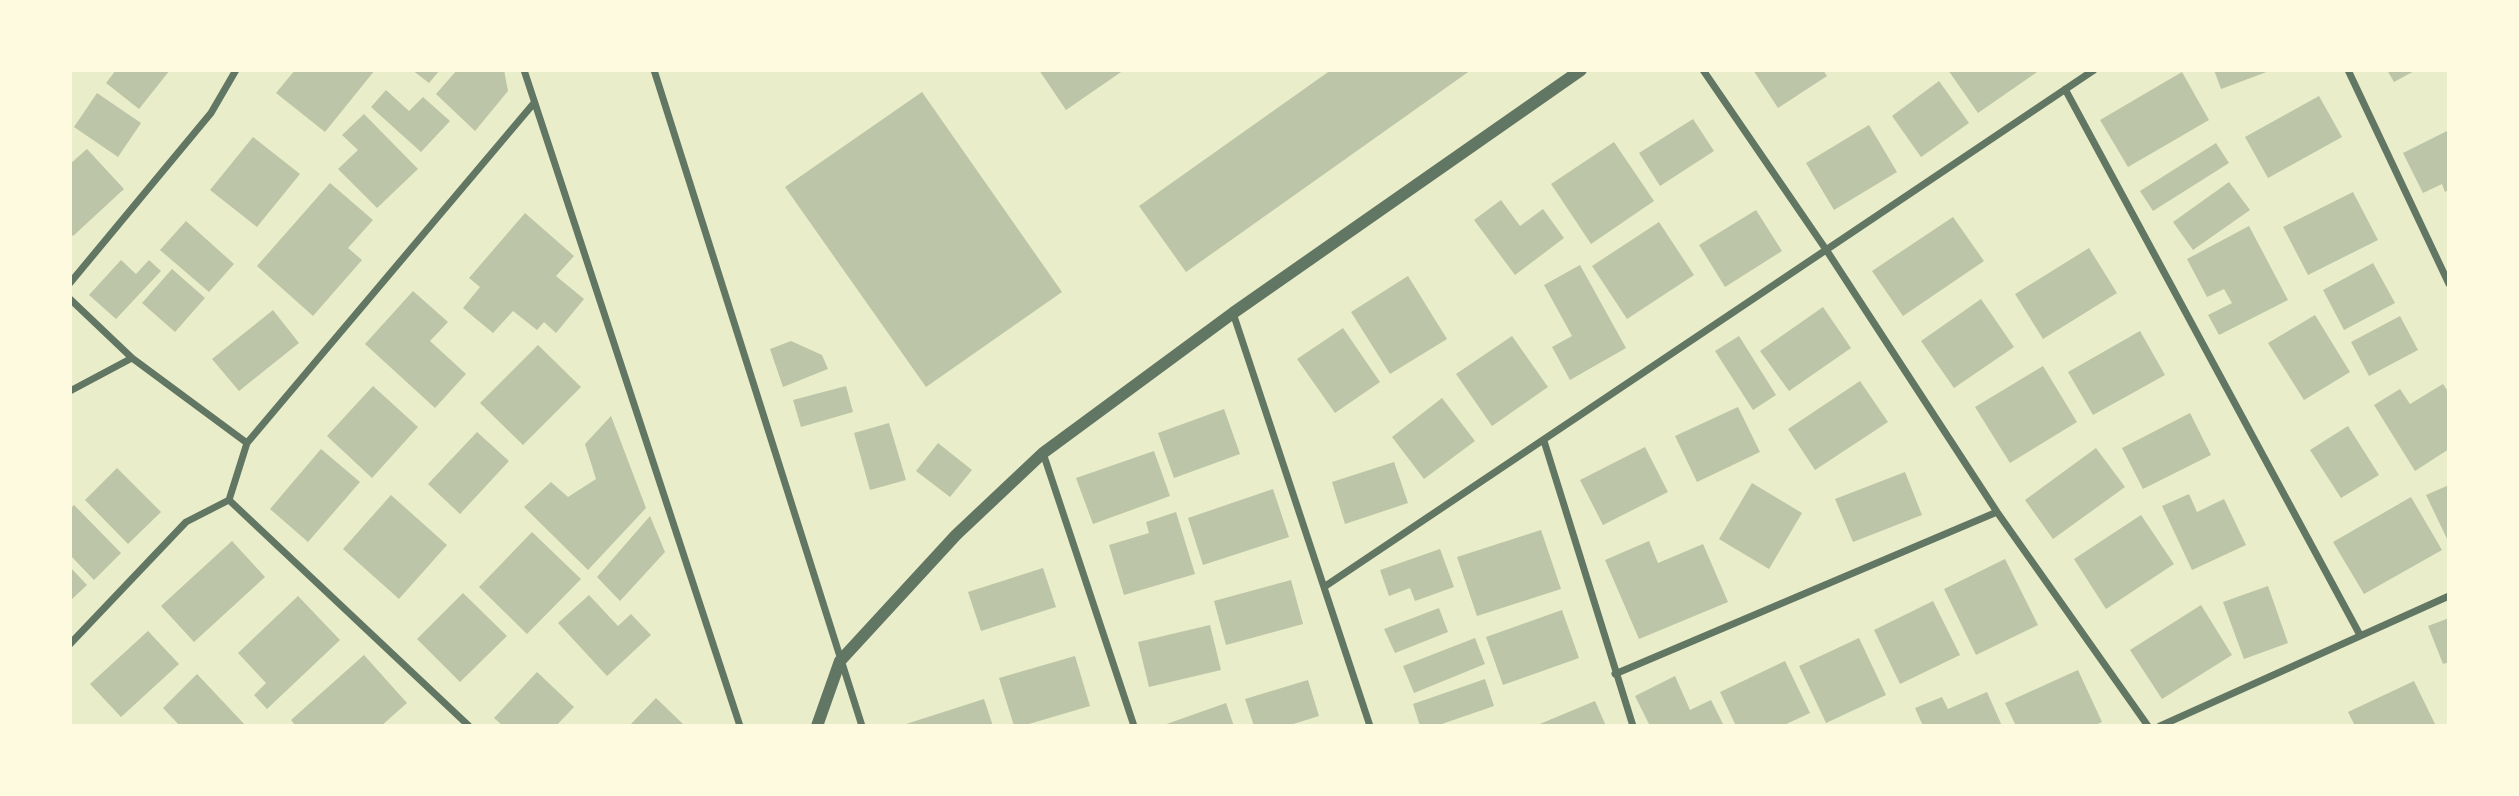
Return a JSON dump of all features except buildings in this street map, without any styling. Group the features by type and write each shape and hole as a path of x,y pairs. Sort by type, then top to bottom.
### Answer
{"street":[{"path":"70,283 211,113 236,70"},
{"path":"524,70 740,726"},
{"path":"654,70 862,726"},
{"path":"817,726 840,661 956,535 1043,453 1233,313 1581,70"},
{"path":"1703,70 1827,251 1997,512 2148,726"},
{"path":"1324,587 2094,70"},
{"path":"2348,70 2449,284"},
{"path":"2065,89 2360,635"},
{"path":"70,644 186,522 229,500 247,443 534,103"},
{"path":"70,299 132,358 247,443"},
{"path":"1233,313 1370,726"},
{"path":"70,391 132,358"},
{"path":"1544,441 1633,726"},
{"path":"1043,453 1134,726"},
{"path":"229,500 469,726"},
{"path":"1615,674 1997,512"},
{"path":"2160,726 2449,596"}]}
